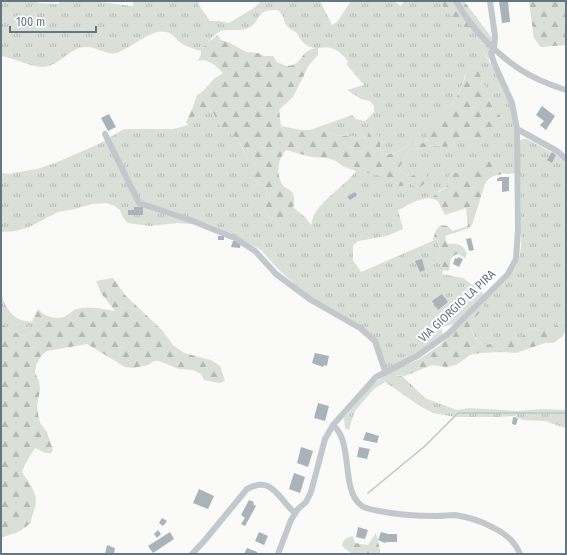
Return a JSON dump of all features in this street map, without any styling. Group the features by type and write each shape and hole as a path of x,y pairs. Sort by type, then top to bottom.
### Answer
{"street":[{"path":"456,1 480,34 494,48 521,70 546,83 566,90"},
{"name":"VIA GIORGIO LA PIRA","path":"278,554 287,527 295,513 304,505 308,498 313,486 325,439 333,425 369,384 384,371 417,356 441,340 504,279 511,270 516,259 518,239 518,128 512,103 491,53 494,48 495,36 490,1"},
{"path":"518,128 557,151 566,159"},
{"path":"105,134 139,203 235,238 255,251 276,274 311,300 360,328 375,341 384,371"},
{"path":"333,425 339,430 343,439 351,488 362,506 369,509 405,515 454,515 469,518 500,531 512,540 520,554"},
{"path":"192,554 247,489 254,485 262,484 274,489 295,513"}],"green space":[{"path":"1,1 38,1 38,3 59,4 60,1 99,1 133,6 133,1 201,1 198,4 210,21 229,23 254,8 261,1 320,1 332,25 337,22 351,1 394,1 401,6 404,1 439,1 449,13 476,31 483,51 498,76 507,96 512,111 515,128 515,173 508,174 496,170 492,161 464,179 449,177 448,185 439,191 433,199 425,198 398,210 403,229 387,236 358,241 353,246 353,260 361,272 437,239 439,247 437,251 443,270 442,274 463,278 483,293 483,296 455,324 442,327 442,336 405,361 386,368 377,342 307,295 277,268 261,250 231,233 206,223 177,223 150,226 128,223 123,218 120,210 115,206 106,203 92,204 58,212 29,227 16,231 1,232 1,173 8,174 37,169 55,163 99,144 124,129 174,129 188,125 198,112 207,109 216,117 219,125 238,140 254,170 256,183 265,186 267,191 265,212 273,220 291,213 293,207 306,218 311,225 314,214 319,207 356,171 383,176 402,186 409,183 419,188 425,170 410,177 399,168 410,149 421,149 433,145 445,147 451,146 456,140 468,136 473,139 485,137 495,133 498,125 503,122 500,116 495,113 479,72 465,75 462,86 453,103 446,113 433,125 424,143 410,144 397,153 384,155 380,149 379,138 371,128 368,138 335,135 328,132 315,132 310,130 352,115 356,119 365,121 374,112 374,106 370,101 361,99 347,90 364,85 347,65 348,61 344,56 331,48 316,48 306,45 297,33 286,25 278,10 270,10 261,14 255,23 246,29 221,31 212,37 201,51 181,43 168,33 161,32 149,35 119,52 107,53 91,47 81,48 75,50 54,64 42,67 33,66 1,56"},
{"path":"439,1 464,1 492,38 489,60 482,49 476,32 464,28 459,24"},
{"path":"529,1 566,1 566,45 541,47 534,38"},
{"path":"218,35 221,40 246,52 258,53 264,56 273,56 277,62 286,66 298,62 309,50 318,48 318,55 309,65 293,97 279,110 281,126 315,132 328,132 335,135 367,138 371,128 380,139 380,149 384,155 397,153 410,144 424,143 427,140 427,130 456,99 467,73 473,67 479,72 495,113 500,116 503,122 498,125 495,133 485,137 472,139 468,136 456,140 451,146 445,147 433,145 421,149 410,149 399,168 410,177 421,171 428,170 425,183 419,188 409,183 399,186 396,182 391,183 385,180 383,176 356,171 327,158 311,157 286,150 281,157 279,176 283,186 293,194 294,204 292,212 288,217 282,220 273,220 265,212 267,191 265,186 256,183 248,159 239,141 219,125 213,113 209,110 203,110 198,113 188,125 186,122 197,95 204,91 215,78 223,73 215,65 202,60 198,61 201,51 207,43"},
{"path":"523,139 527,139 556,155 566,163 566,321 548,330 530,328 523,336 487,345 480,342 475,337 470,326 470,322 484,302 513,271 520,256 521,193 519,143"},
{"path":"489,155 496,170 503,174 492,177 485,184 472,225 469,228 445,236 447,244 462,246 467,254 465,258 458,254 453,256 449,270 443,270 437,251 439,246 437,239 433,240 436,230 441,225 447,226 453,231 468,226 466,208 445,215 438,201 433,199 433,197 448,185 449,174 453,172 462,175 464,178 474,164 480,159"},
{"path":"113,278 125,295 162,330 173,345 184,353 211,360 220,366 225,381 219,383 204,380 201,374 193,370 179,369 159,361 154,361 148,365 134,368 125,367 87,344 47,351 41,356 36,365 35,373 39,381 40,390 37,406 40,423 47,432 53,450 51,453 46,453 35,448 22,472 33,489 36,498 31,523 20,531 1,538 1,323 9,330 24,336 39,330 32,321 38,309 43,314 53,318 64,317 75,310 82,308 96,308 115,311 101,293 96,281"},
{"path":"1,293 5,305 13,316 21,320 34,323 39,330 24,336 3,326 1,323"},
{"path":"483,303 484,309 470,322 470,326 475,338 487,345 523,336 530,328 548,330 566,321 566,330 562,337 553,343 545,343 516,353 501,352 470,355 456,365 446,367 432,365 405,376 394,375 389,372 418,360 439,346"},
{"path":"389,372 402,376 425,398 454,409 458,410 469,408 518,411 542,409 566,410 566,426 565,428 545,421 523,420 515,416 456,417 433,413 385,382 374,389 355,411 349,430 345,428 344,418 373,384"},
{"path":"376,533 380,554 352,554 342,546 346,539 353,536 355,543 368,545"}],"building":[{"path":"499,1 508,1 510,22 502,23"},
{"path":"542,106 555,116 546,130 540,125 544,121 536,115"},
{"path":"109,114 116,127 108,131 101,118"},
{"path":"552,152 556,155 552,163 547,160"},
{"path":"500,177 509,177 509,191 502,192 502,181 497,181"},
{"path":"355,192 357,195 350,200 347,197"},
{"path":"134,207 143,207 143,215 128,215 128,210 134,210"},
{"path":"218,236 224,236 224,240 218,240"},
{"path":"471,238 474,250 469,251 466,239"},
{"path":"233,241 241,242 240,248 231,247"},
{"path":"458,257 463,259 459,267 453,264 455,258 457,259"},
{"path":"422,259 425,270 420,272 415,261"},
{"path":"442,294 448,302 438,310 432,301"},
{"path":"315,353 329,356 327,366 324,365 323,367 312,363"},
{"path":"318,403 329,406 325,421 314,418"},
{"path":"513,417 518,418 516,425 512,424"},
{"path":"366,432 379,436 377,443 363,440"},
{"path":"301,447 313,451 308,467 297,463"},
{"path":"359,447 370,449 367,459 357,457"},
{"path":"294,473 305,477 300,493 289,489"},
{"path":"199,489 214,496 208,509 193,503"},
{"path":"249,500 254,502 253,504 256,506 245,526 241,524 245,518 241,515"},
{"path":"162,518 167,521 163,526 159,523"},
{"path":"358,527 368,530 365,539 356,537"},
{"path":"158,530 161,534 157,538 154,534"},
{"path":"170,532 174,539 153,553 148,546"},
{"path":"259,532 268,536 264,545 255,541"},
{"path":"381,532 397,534 397,542 385,543 378,540"},
{"path":"107,545 115,548 114,554 105,554"},
{"path":"247,548 257,552 257,554 244,554"}],"waterway":[{"path":"368,493 425,446 458,413 566,413"}]}
